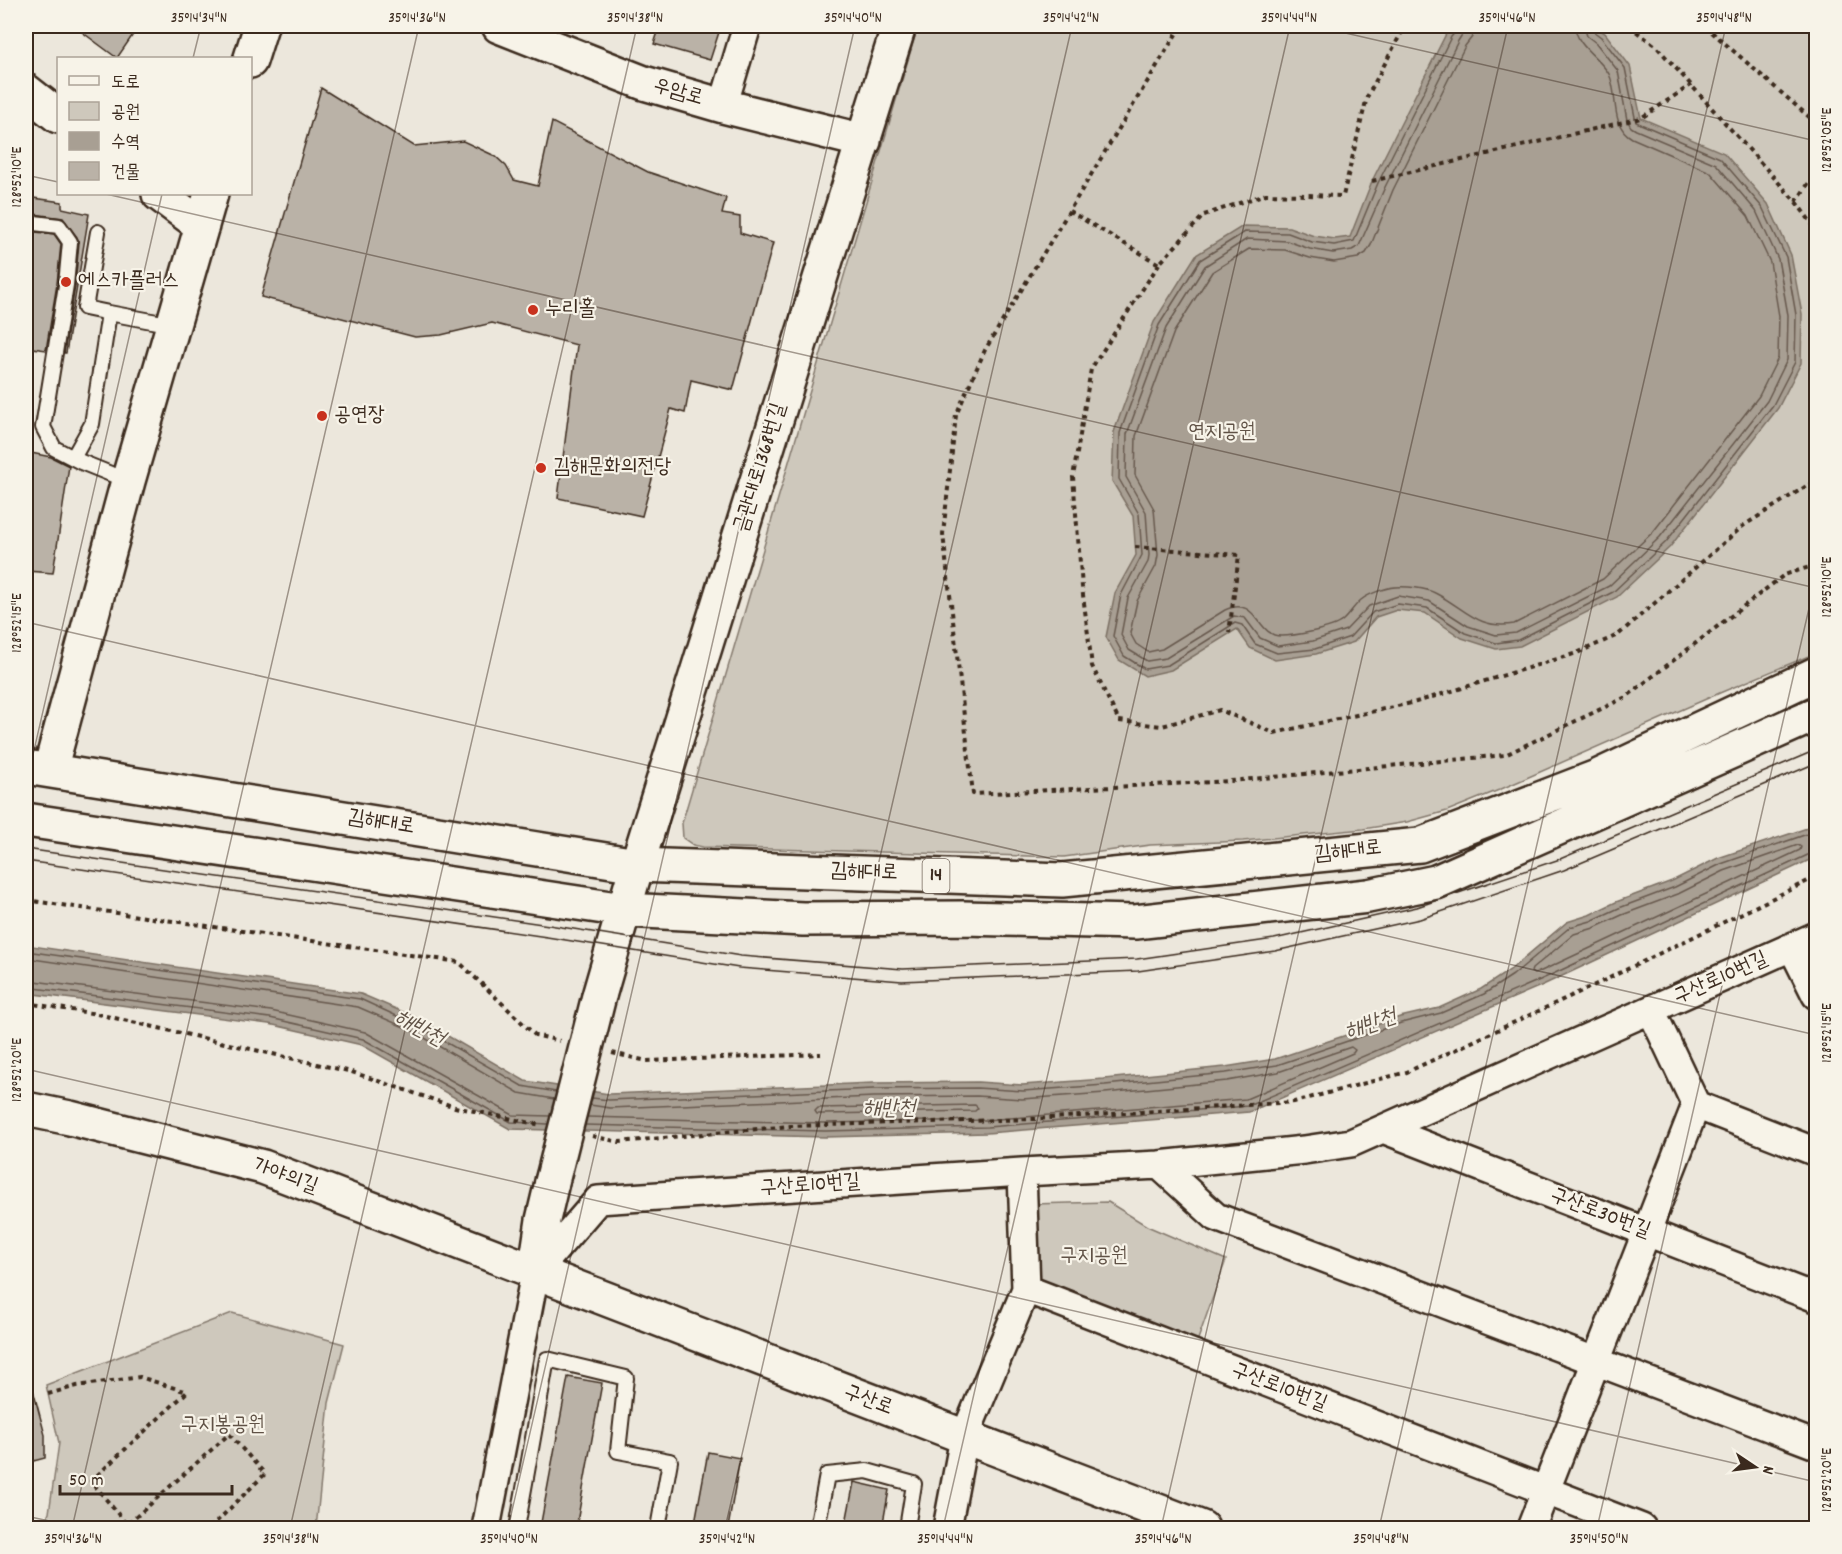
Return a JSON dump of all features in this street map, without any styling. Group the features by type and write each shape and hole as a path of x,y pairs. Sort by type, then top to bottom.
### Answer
{"main road":[{"path":"251,57 261,26"},
{"name":"우암로","path":"499,26 644,83 723,106 864,141"},
{"name":"금관대로1368번길","path":"535,1273 543,1220 598,996 637,864 899,26"},
{"path":"26,91 57,116"},
{"path":"160,195 202,226"},
{"path":"38,768 128,482 211,195"},
{"name":"김해대로","path":"38,768 637,864 1062,880 1420,845 1597,777 1816,674"},
{"name":"김해대로","path":"26,820 624,910 803,919 963,918 1135,922 1368,896 1436,882 1816,714"},
{"name":"가야의길","path":"26,1109 263,1167 535,1273"},
{"name":"구산로","path":"535,1273 1202,1528"}],"street":[{"path":"723,106 747,26"},
{"name":"구산로10번길","path":"535,1273 598,1200 1022,1172 1159,1166 1351,1143 1816,936"},
{"name":"구산로10번길","path":"1792,947 1816,995"},
{"name":"구산로10번길","path":"1651,1010 1696,1106"},
{"path":"1531,1528 1696,1106 1816,1152"},
{"name":"구산로30번길","path":"1383,1129 1816,1298"},
{"path":"1159,1166 1216,1217 1816,1445"},
{"path":"947,1528 964,1438 1026,1289 1022,1172"},
{"path":"486,1528 535,1273"},
{"name":"구산로10번길","path":"1026,1289 1642,1528"}],"lane":[{"path":"26,222 59,226 70,242 66,285 43,428 54,448 128,482"},
{"path":"98,232 85,308 173,325"},
{"path":"72,458 92,424 109,313"},
{"path":"517,1528 546,1359 626,1378 618,1451 670,1461 658,1528"},
{"path":"817,1528 827,1475 867,1471 914,1484 907,1528"}],"path":[{"path":"1181,26 985,350 956,415 943,534 973,794 1231,781 1505,755 1626,697 1784,575 1816,565"},
{"path":"1405,26 1367,97 1343,196 1266,194 1204,215 1159,264 1091,369 1073,477 1082,586 1092,666 1119,721 1162,726 1220,710 1274,734 1416,702 1577,653 1618,635 1743,526 1816,480"},
{"path":"1629,26 1656,46 1796,202 1816,229"},
{"path":"1705,26 1816,123"},
{"path":"1372,181 1641,118 1691,85"},
{"path":"1796,202 1816,172"},
{"path":"1069,211 1159,264"},
{"path":"1135,547 1239,555 1229,633"},
{"path":"584,1134 619,1142 790,1126 1035,1119 1294,1101 1407,1072 1599,983 1816,877"},
{"path":"26,900 459,962 535,1035 568,1043"},
{"path":"26,1003 97,1014 352,1072 455,1107 549,1127"},
{"path":"602,1050 647,1061 821,1054"},
{"path":"48,1394 77,1386 140,1377 187,1392 91,1481 128,1525 229,1434 265,1474 210,1528"}],"green space":[{"name":"연지공원","path":"918,26 1810,26 1816,30 1816,653 1499,790 1447,811 1407,822 1363,829 1243,841 1150,845 1064,857 693,845 683,838 682,823"},
{"name":"구지공원","path":"1108,1202 1147,1226 1226,1260 1196,1345 1039,1282 1032,1204"},
{"name":"구지봉공원","path":"232,1313 344,1344 329,1403 316,1528 42,1528 49,1513 59,1443 46,1385"}],"water":[{"path":"1453,26 1594,26 1605,33 1630,66 1641,118 1724,153 1768,204 1791,255 1802,314 1801,363 1778,408 1670,547 1617,597 1520,646 1496,649 1462,638 1425,613 1397,610 1376,617 1354,642 1316,654 1275,660 1250,648 1237,629 1171,670 1145,676 1119,660 1106,637 1115,593 1136,555 1133,516 1112,481 1114,432 1154,322 1196,255 1243,226 1289,227 1314,236 1335,239 1350,237 1372,181 1446,34"},
{"name":"해반천","path":"1816,825 1816,857 1543,985 1249,1112 987,1133 825,1137 510,1129 362,1045 269,1024 26,993 26,945 361,994 417,1018 525,1081 609,1094 874,1083 978,1082 1022,1085 1104,1079 1225,1067 1275,1059 1400,1017 1439,1008 1481,989 1510,970 1567,922 1672,881 1718,858"}],"building":[{"path":"74,26 139,26 116,57"},
{"path":"660,26 721,26 710,60 654,44"},
{"name":"누리홀","path":"321,88 414,146 463,141 495,156 506,166 514,180 538,186 552,122 648,172 726,198 722,214 740,217 740,233 773,243 733,390 691,380 685,413 671,409 642,516 558,498 577,345 492,323 441,335 415,337 261,297"},
{"path":"26,197 62,202 62,208 89,214 66,353 64,353 75,286 79,242 63,218 26,213"},
{"path":"26,231 54,234 61,244 46,350 26,347"},
{"path":"26,452 51,457 69,466 53,573 26,571"},
{"path":"568,1377 602,1383 576,1528 540,1528"},
{"path":"32,1386 45,1435 45,1458 26,1463 26,1387"},
{"path":"708,1452 740,1458 728,1528 694,1528"},
{"path":"854,1482 889,1490 882,1528 845,1528"}],"tram line":[{"path":"26,849 549,925 741,956 903,969 1137,959 1274,939 1417,907 1560,859 1816,750"},
{"path":"26,861 547,937 739,968 902,981 1138,971 1275,951 1420,919 1564,870 1816,763"}],"place":[{"name":"에스카플러스","path":"66,282"},
{"name":"누리홀","path":"533,310"},
{"name":"공연장","path":"322,416"},
{"name":"김해문화의전당","path":"541,468"}]}
